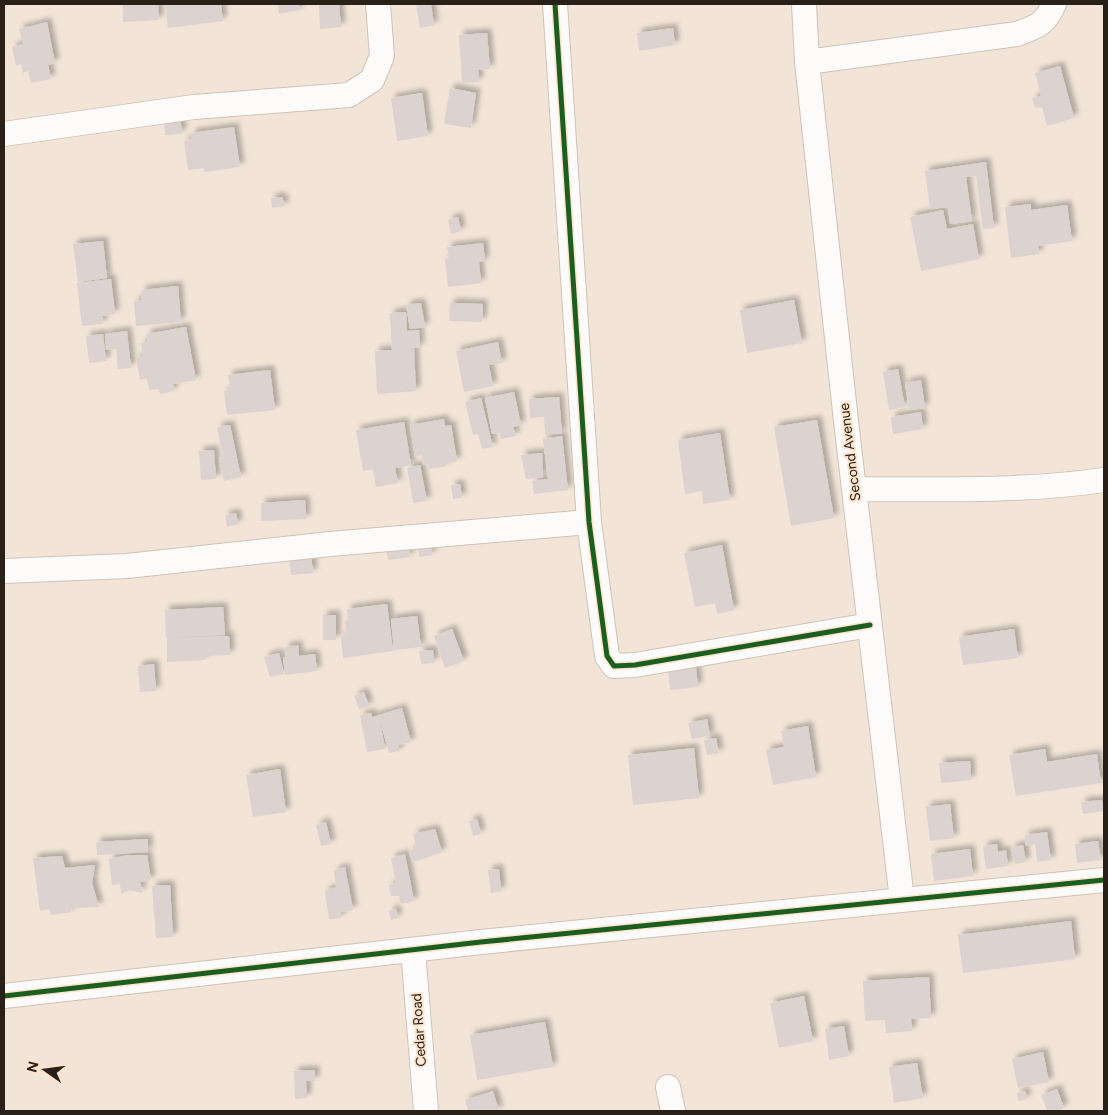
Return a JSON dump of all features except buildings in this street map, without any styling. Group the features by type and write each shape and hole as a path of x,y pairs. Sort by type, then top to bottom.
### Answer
{"street":[{"path":"4,134 194,107 349,95 372,80 382,56 378,4"},
{"path":"554,4 589,522 607,656 614,666 635,666 870,625"},
{"name":"Second Avenue","path":"804,4 807,62 902,900"},
{"path":"807,62 1017,34 1040,26 1049,17 1054,4"},
{"path":"854,488 996,489 1104,483"},
{"path":"4,571 127,566 330,544 589,522"},
{"path":"4,996 413,950 1104,880"},
{"name":"Cedar Road","path":"413,950 426,1111"},
{"path":"668,1087 673,1111"}],"cycle path":[{"path":"555,4 589,522 607,656 614,666 635,665 870,625"},
{"path":"4,996 481,942 1104,880"}]}
